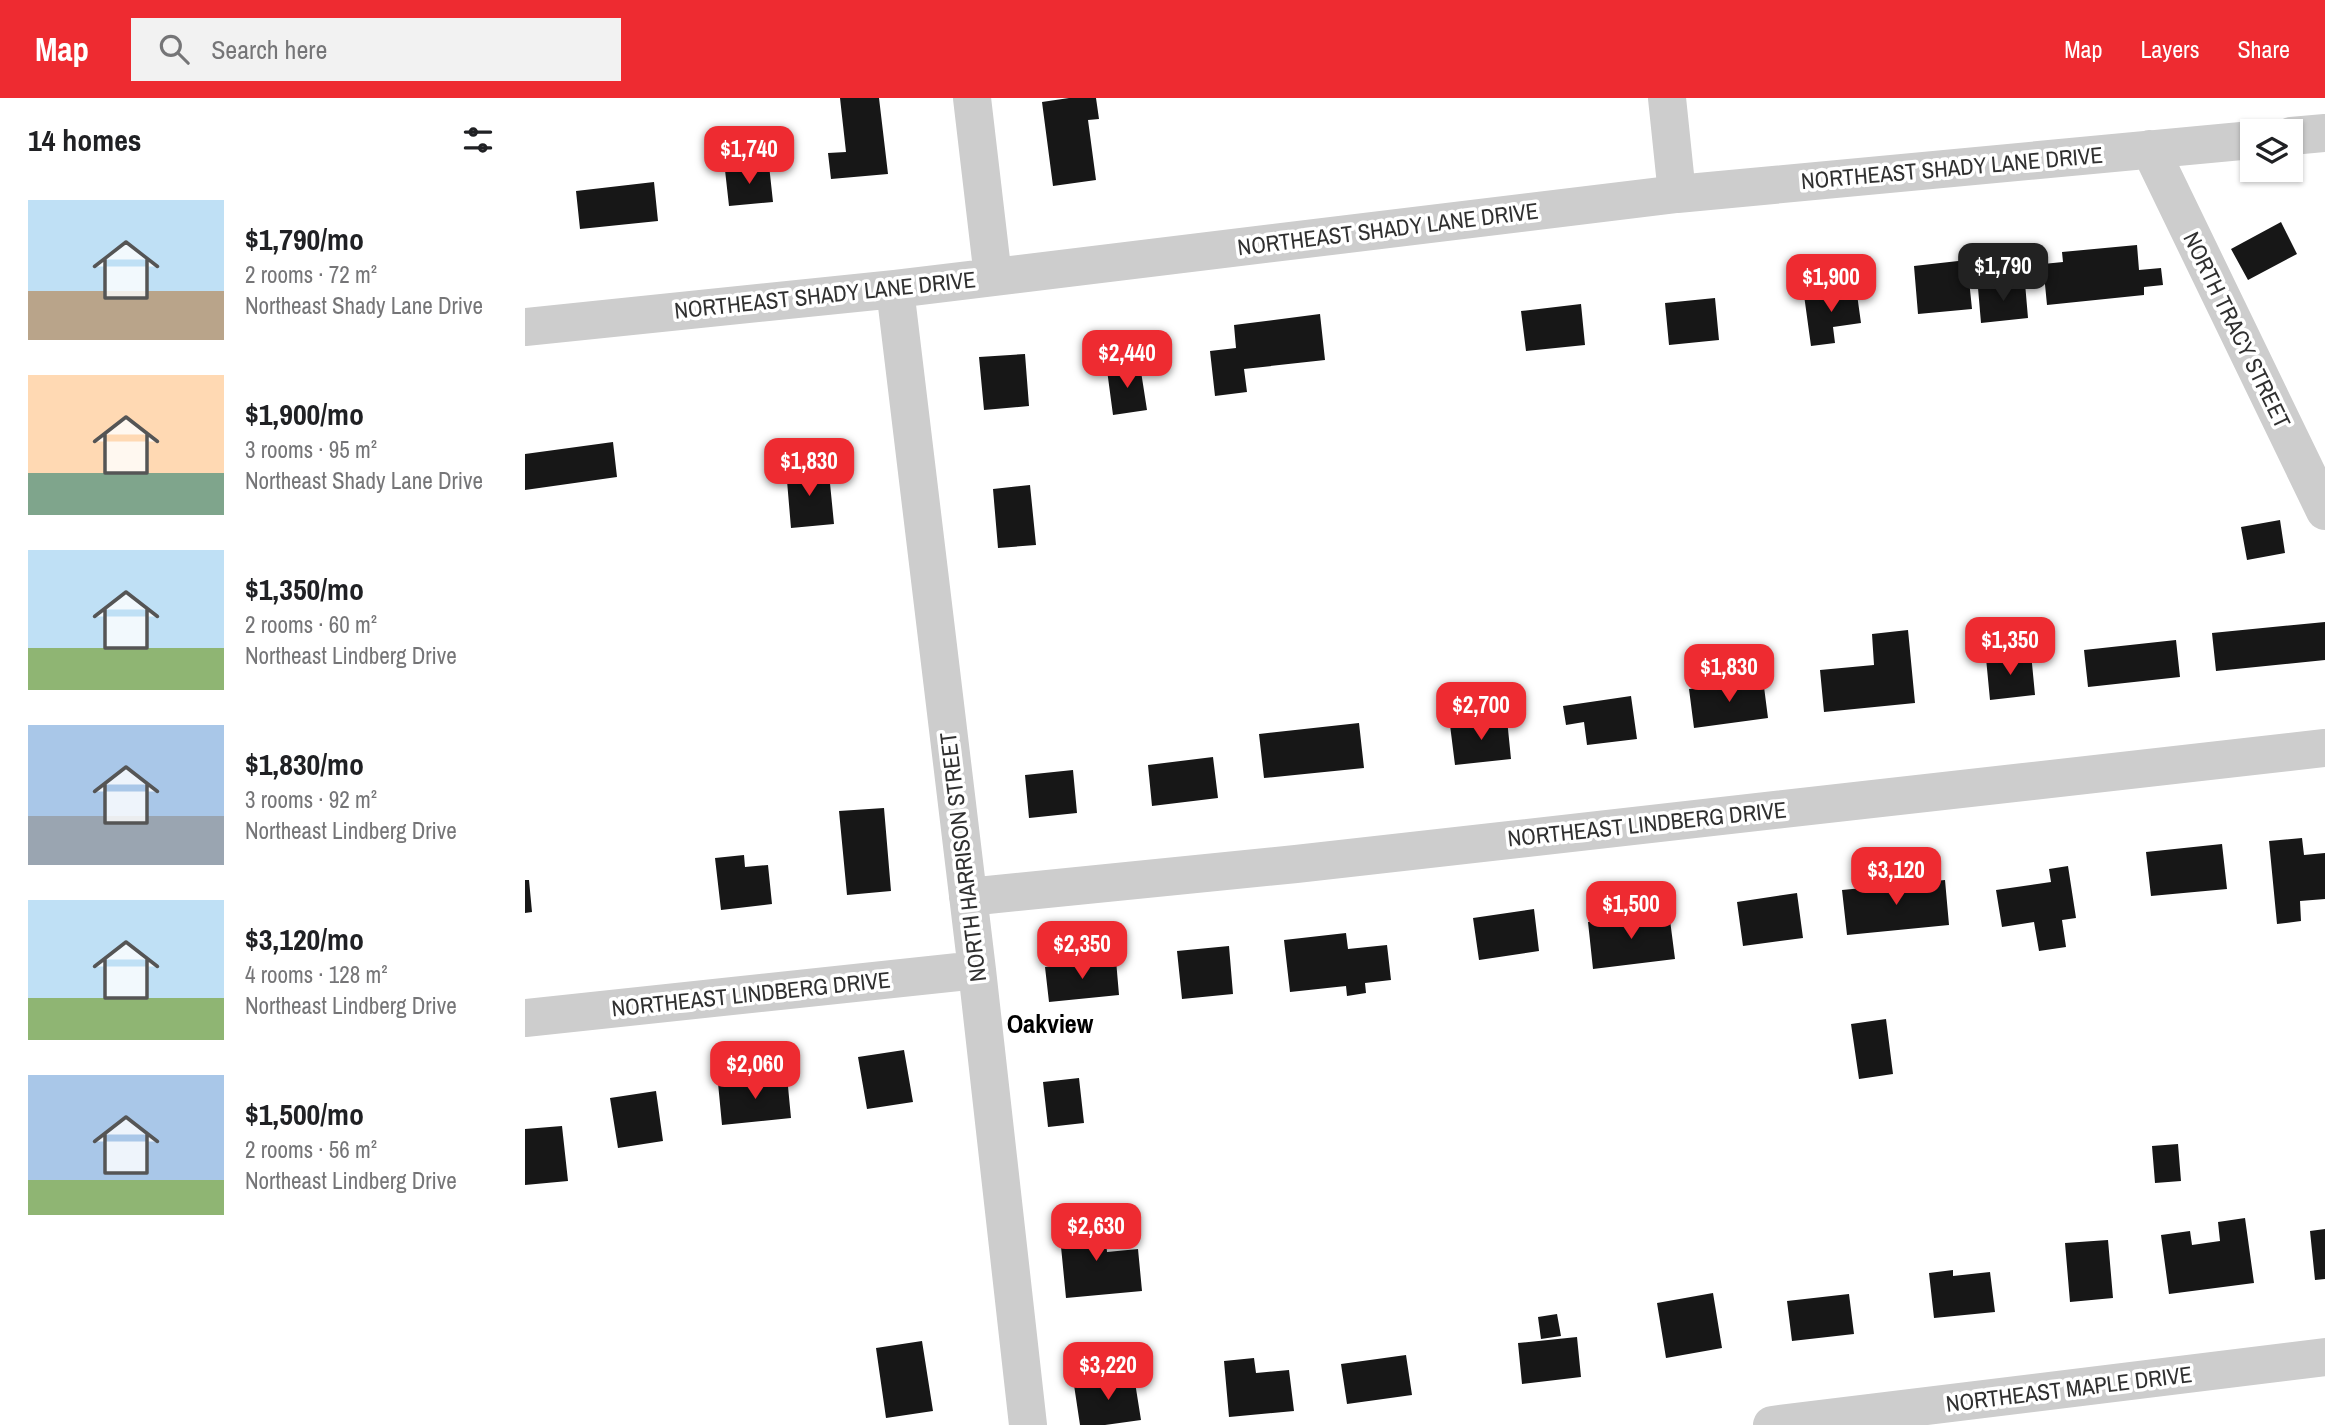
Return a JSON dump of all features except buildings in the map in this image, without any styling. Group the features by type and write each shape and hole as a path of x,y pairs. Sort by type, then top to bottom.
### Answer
{"street":[{"path":"972,98 993,277"},
{"path":"1667,98 1677,194"},
{"path":"2303,135 2325,133"},
{"name":"NORTHEAST SHADY LANE DRIVE","path":"525,327 895,289 1677,194 2240,141"},
{"name":"NORTH TRACY STREET","path":"2150,149 2325,511"},
{"name":"NORTH HARRISON STREET","path":"895,289 977,970 1028,1425"},
{"name":"NORTHEAST LINDBERG DRIVE","path":"968,897 1296,864 2325,748"},
{"name":"NORTHEAST LINDBERG DRIVE","path":"525,1018 977,970"},
{"name":"NORTHEAST MAPLE DRIVE","path":"1772,1425 2325,1357"}],"district":[{"name":"Oakview","path":"1050,1024"}]}
